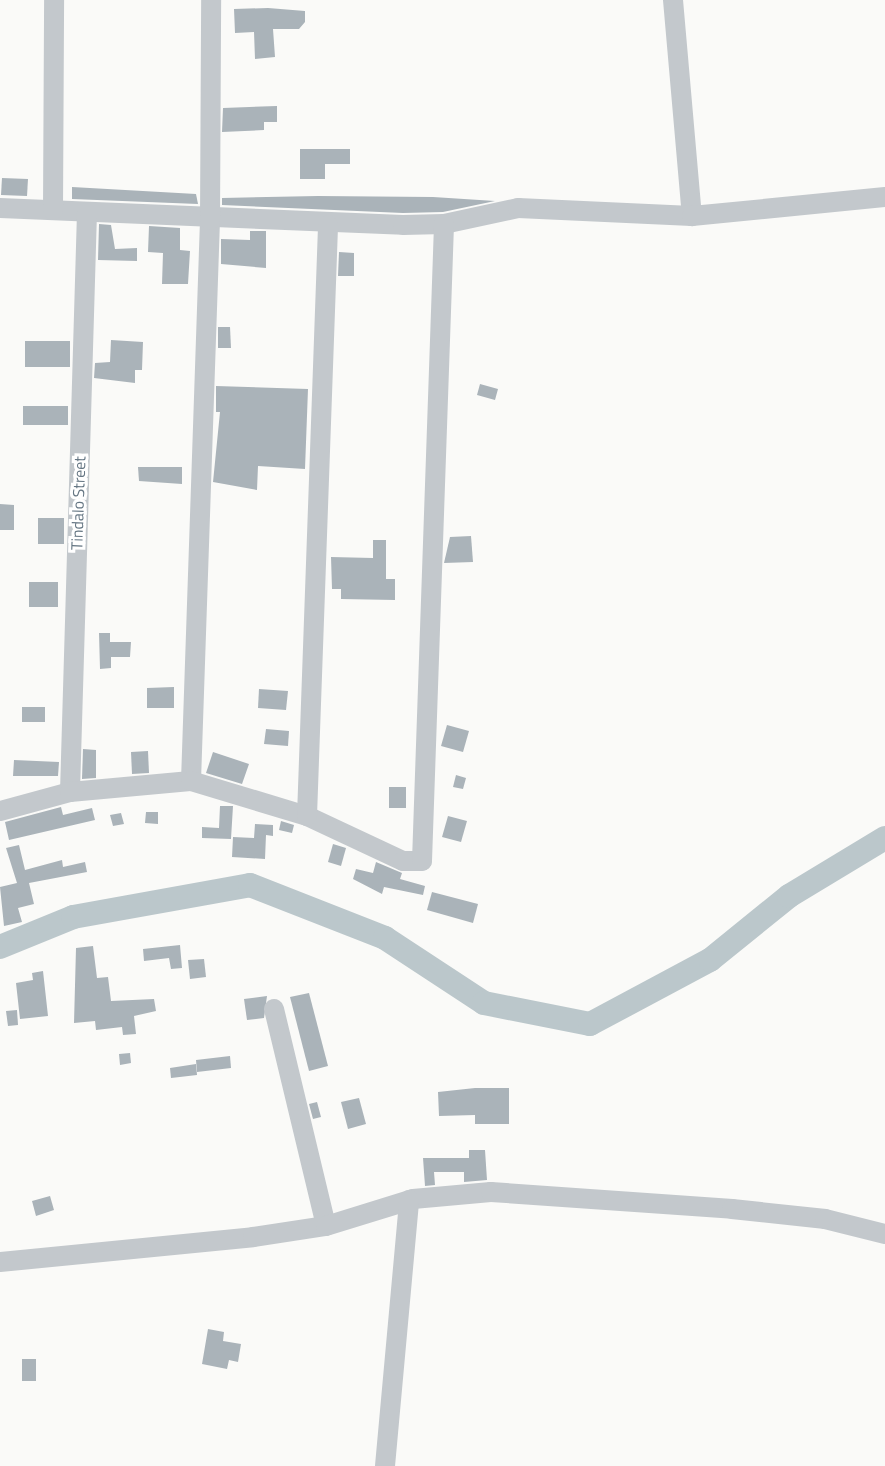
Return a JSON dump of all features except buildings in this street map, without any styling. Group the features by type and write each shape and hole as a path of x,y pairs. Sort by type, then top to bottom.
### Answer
{"street":[{"path":"53,210 54,0"},
{"path":"191,781 210,220 211,0"},
{"path":"673,0 692,216"},
{"path":"0,208 328,225 444,224 518,208 692,216 885,197"},
{"name":"Tindalo Street","path":"70,792 87,213"},
{"path":"0,811 70,792 191,781 307,816 403,861 422,861 426,854 444,224"},
{"path":"307,816 328,225"},
{"path":"274,1009 326,1226"},
{"path":"0,1262 326,1226 409,1200 491,1192 732,1209 825,1219 885,1234"},
{"path":"384,1466 409,1200"}],"waterway":[{"path":"0,947 73,917 250,885 385,938 484,1003 590,1024 710,960 789,896 885,838"}]}
